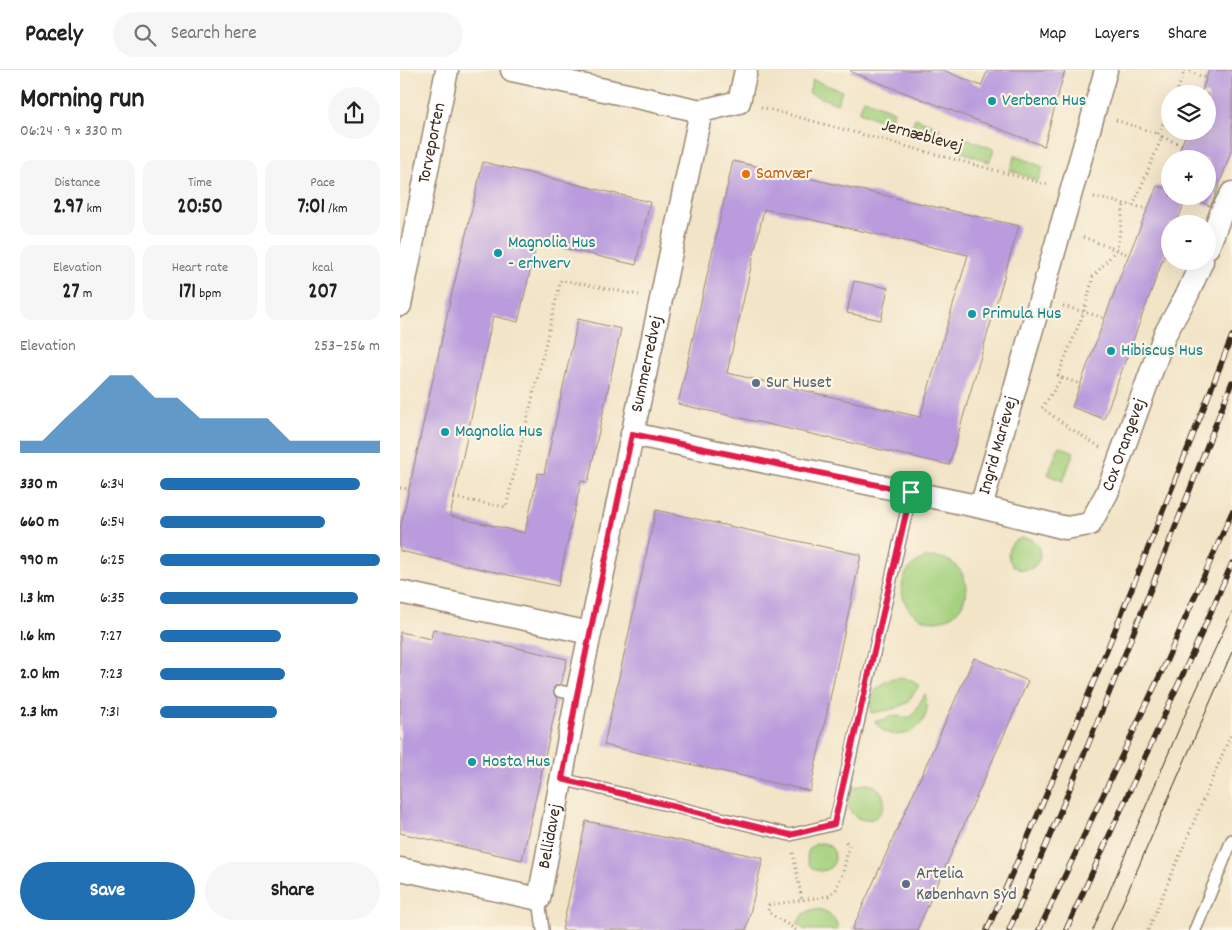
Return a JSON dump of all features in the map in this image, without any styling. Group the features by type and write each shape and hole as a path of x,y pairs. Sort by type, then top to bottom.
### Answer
{"street":[{"name":"Torveporten","path":"400,305 447,70"},
{"path":"512,70 701,111 739,102 746,70"},
{"name":"Ingrid Marievej","path":"632,434 981,507 1106,70"},
{"name":"Summerredvej","path":"590,633 701,111"},
{"path":"1216,226 1232,193"},
{"name":"Cox Orangevej","path":"981,507 1066,528 1090,524 1107,493 1165,334 1188,293 1198,270"},
{"path":"400,592 590,633"},
{"name":"Bellidavej","path":"539,899 562,779 568,693 590,633"},
{"path":"400,869 539,899"}],"lane":[{"path":"562,779 790,835 834,824 911,492"},
{"path":"1195,930 1232,840"},
{"path":"539,899 543,930"}],"path":[{"path":"1179,85 1185,70 1206,78"},
{"name":"Jernæblevej","path":"766,108 1072,192 1148,209"},
{"path":"1094,112 1161,136"},
{"path":"1158,134 1161,127"},
{"path":"1133,206 1161,139"},
{"path":"1170,140 1182,145"},
{"path":"1081,384 1058,375 1084,312 1093,277 1117,250 1124,204"},
{"path":"1061,228 1129,254"},
{"path":"454,498 506,507 561,280 630,293"},
{"path":"1084,312 1105,318"},
{"path":"1062,378 1042,408 1119,459"},
{"path":"400,488 409,489"},
{"path":"1148,930 1232,732"},
{"path":"796,930 768,912 769,905 828,896 836,889 850,846 834,824"},
{"path":"790,835 802,900"}],"green space":[{"path":"813,80 842,91 837,104 809,93"},
{"path":"864,99 894,111 889,124 859,112"},
{"path":"915,118 940,128 935,141 910,132"},
{"path":"965,138 994,149 989,162 960,151"},
{"path":"1015,156 1043,167 1038,181 1010,170"},
{"path":"1059,446 1074,452 1063,481 1048,475"},
{"path":"1024,538 1035,543 1040,554 1035,565 1024,570 1013,565 1008,554 1013,543"},
{"path":"928,557 940,557 957,566 964,577 966,589 964,601 957,612 940,621 928,621 916,616 907,607 902,595 902,583 907,571 916,562"},
{"path":"898,678 911,680 919,686 907,703 894,709 871,713 870,700 876,689 886,681"},
{"path":"925,694 926,713 923,721 911,732 895,735 887,733 875,721 887,719 889,716 912,717"},
{"path":"866,784 878,790 884,802 878,814 866,820 854,814 848,802 854,790"},
{"path":"821,843 831,847 835,857 831,867 821,871 811,867 807,857 811,847"},
{"path":"815,909 831,915 836,921 838,930 805,930 797,924 804,914"}],"building":[{"name":"Verbena Hus","path":"851,70 943,70 981,86 988,70 1065,70 1044,146 851,72"},
{"path":"1209,70 1232,70 1232,149 1216,193 1216,150 1180,150 1183,140 1216,140 1216,85 1204,85"},
{"name":"Primula Hus","path":"733,161 1019,226 949,465 678,404","holes":["764,209 968,255 920,417 727,373"]},
{"path":"483,162 650,202 636,265 537,242 518,322 493,316 450,516 525,533 538,473 544,474 578,319 621,329 588,482 581,481 558,586 400,551 400,530"},
{"path":"1157,186 1161,187 1161,205 1184,205 1180,215 1161,215 1161,264 1104,419 1072,407 1121,274"},
{"path":"854,281 888,288 881,320 847,313"},
{"path":"656,510 861,555 810,791 604,745"},
{"name":"Hosta Hus","path":"433,629 567,659 561,684 555,686 553,690 558,698 522,860 400,833 400,632 431,639"},
{"path":"974,658 1028,681 917,930 852,930"},
{"path":"586,821 763,858 746,930 562,930"}],"tram line":[{"path":"1093,930 1184,717 1232,612"},
{"path":"1111,930 1232,652"}],"railway":[{"path":"987,930 1083,708 1232,336"},
{"path":"1009,930 1096,726 1232,382"},
{"path":"1039,930 1162,671 1232,512"},
{"path":"1066,930 1232,563"}],"place":[{"name":"Verbena Hus","path":"992,101"},
{"name":"Samvær","path":"746,174"},
{"name":"Magnolia Hus - erhverv","path":"498,253"},
{"name":"Primula Hus","path":"972,314"},
{"name":"Hibiscus Hus","path":"1111,351"},
{"name":"Sur Huset","path":"756,383"},
{"name":"Magnolia Hus","path":"445,432"},
{"name":"Hosta Hus","path":"472,762"},
{"name":"Artelia København Syd","path":"906,884"}],"route":[{"path":"632,434 911,492 834,824 790,835 562,779 577,695 632,434"}]}
